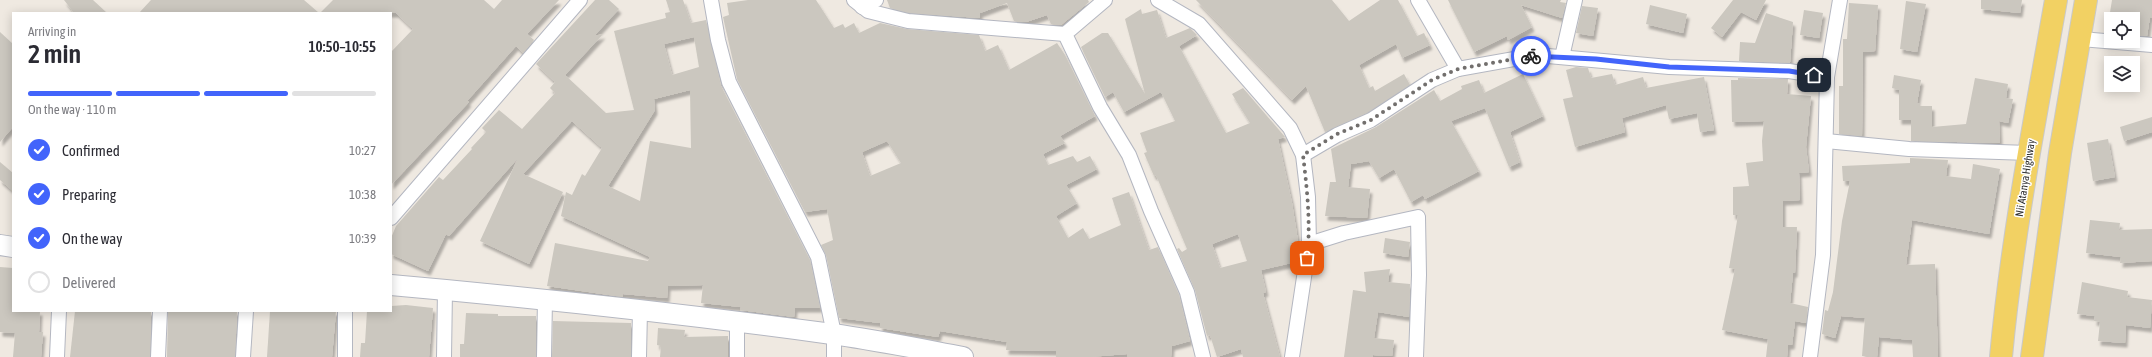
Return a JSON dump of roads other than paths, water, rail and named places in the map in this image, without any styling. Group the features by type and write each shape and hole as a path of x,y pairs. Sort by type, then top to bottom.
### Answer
{"main road":[{"name":"Nii Atanya Highway","path":"2002,357 2013,258 2029,153 2056,0"},
{"path":"2032,357 2060,153 2081,39 2086,0"},
{"path":"0,245 12,247"},
{"path":"392,285 545,299 834,334 963,357"}],"street":[{"path":"392,217 580,0"},
{"path":"711,0 718,40 729,82 818,257 834,334 834,357"},
{"path":"858,3 876,0"},
{"path":"858,3 868,11 908,21 1065,34 1105,0"},
{"path":"1158,0 1199,24 1290,128 1303,155 1308,197 1309,244 1292,357"},
{"path":"1418,0 1458,69"},
{"path":"1562,57 1575,0"},
{"path":"1810,357 1824,255 1827,77 1840,0"},
{"path":"1065,34 1100,107 1129,155 1150,211 1187,292 1203,357"},
{"path":"2081,39 2152,45"},
{"path":"1303,155 1337,134 1371,120 1432,80 1458,69 1537,55 1669,67 1789,71 1827,77"},
{"path":"1826,141 1909,149 2029,153"},
{"path":"1309,244 1344,233 1418,217 1419,275 1416,357"},
{"path":"444,357 445,290"},
{"path":"544,357 545,299"},
{"path":"640,310 640,357"},
{"path":"57,357 59,312"},
{"path":"158,357 160,312"},
{"path":"243,357 246,312"},
{"path":"345,312 345,357"},
{"path":"737,322 737,357"}]}
